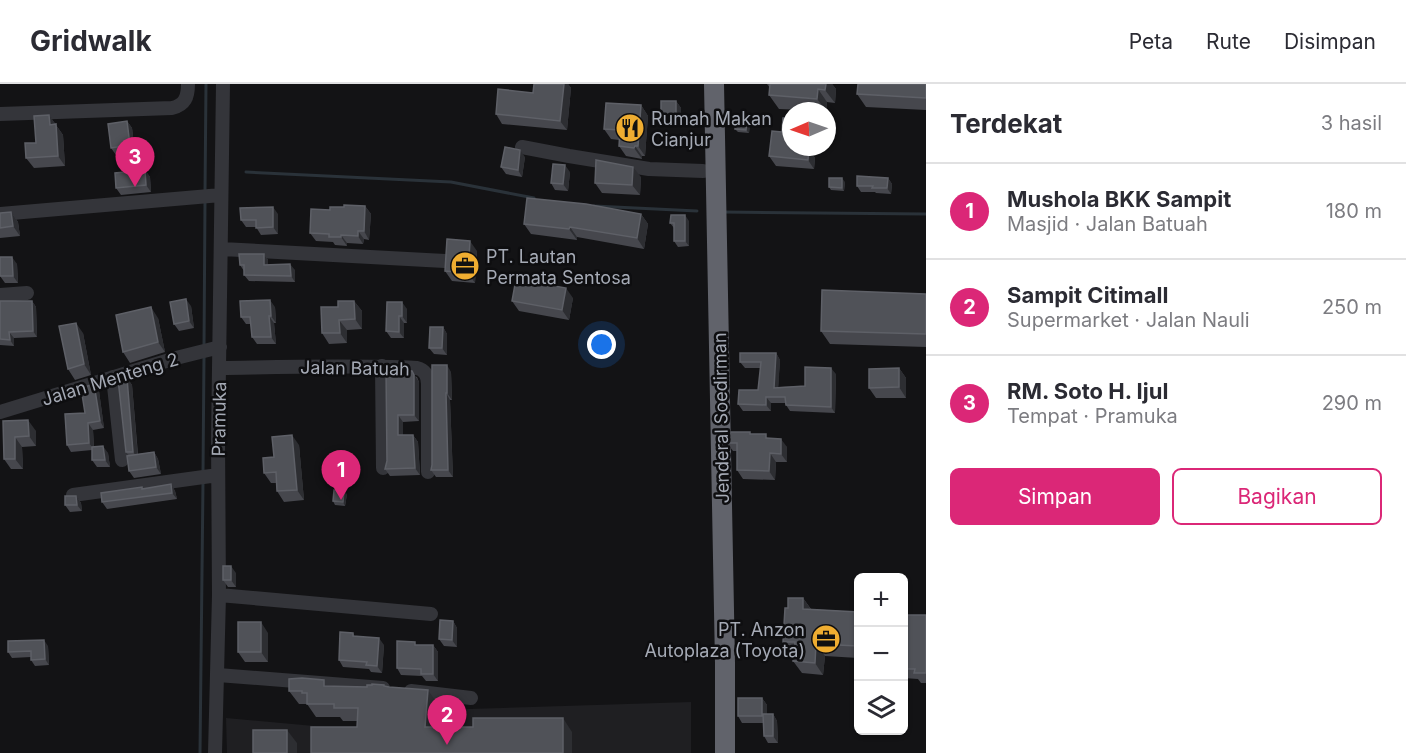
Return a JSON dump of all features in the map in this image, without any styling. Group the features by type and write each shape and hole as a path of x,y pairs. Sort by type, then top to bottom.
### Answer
{"highway":[{"name":"Jenderal Soedirman","path":"702,84 703,171 725,663 725,753"},
{"name":"Jenderal Soedirman","path":"713,753 714,84"}],"street":[{"path":"0,114 172,108 183,104 188,84"},
{"name":"Pramuka","path":"215,753 219,596 213,476 220,368 210,349 222,249 215,195 223,84"},
{"path":"522,147 649,169 703,171"},
{"path":"0,214 215,195"},
{"path":"222,249 445,261"},
{"path":"0,295 27,293"},
{"name":"Jalan Menteng 2","path":"0,412 210,349"},
{"path":"382,366 383,468"},
{"name":"Jalan Batuah","path":"220,368 382,366 422,369 427,376 428,384 428,472"},
{"path":"113,377 122,460"},
{"path":"73,495 213,476"},
{"path":"219,596 431,614"},
{"path":"218,675 420,691 471,698"}],"shaded area":[{"path":"691,702 691,753 227,753 226,718 434,737 436,710"}],"building":[{"path":"534,84 564,84 560,121 496,114 498,89 533,93"},
{"path":"770,84 826,84 825,90 818,89 817,99 769,95"},
{"path":"858,84 926,84 926,98 857,94"},
{"path":"661,101 676,101 676,116 661,116"},
{"path":"606,103 641,105 638,146 634,148 619,146 620,130 604,129"},
{"path":"49,115 50,125 56,124 58,156 26,158 25,143 36,143 34,116"},
{"path":"736,118 747,119 746,130 735,129"},
{"path":"127,121 130,145 111,148 108,124"},
{"path":"772,131 782,132 782,156 808,156 808,160 769,156"},
{"path":"505,147 520,150 518,170 501,167"},
{"path":"596,160 633,167 632,185 595,183"},
{"path":"553,164 565,165 563,184 551,183"},
{"path":"145,170 146,185 116,188 115,173"},
{"path":"857,176 888,178 887,188 857,186"},
{"path":"829,178 842,178 842,188 829,187"},
{"path":"527,198 586,204 641,214 637,238 570,227 569,229 524,224"},
{"path":"344,205 365,206 364,231 358,231 358,236 329,237 329,234 310,233 311,209 330,210 330,207 344,207"},
{"path":"273,207 273,227 256,228 256,220 241,220 240,208"},
{"path":"11,212 13,226 0,228 0,213"},
{"path":"671,215 685,215 685,241 674,241 674,223 670,223"},
{"path":"447,239 470,241 468,273 445,271"},
{"path":"239,254 264,254 264,265 290,264 291,276 244,275 244,265 240,265"},
{"path":"0,257 12,257 13,276 0,276"},
{"path":"516,279 566,288 562,310 512,301"},
{"path":"822,290 926,294 926,334 821,331"},
{"path":"186,299 189,321 174,324 170,302"},
{"path":"270,300 271,337 252,337 250,317 241,317 240,301"},
{"path":"0,301 32,301 33,331 9,332 10,340 0,339"},
{"path":"338,301 354,301 355,319 339,320 340,333 322,333 321,307 338,307"},
{"path":"387,302 402,302 399,332 386,331"},
{"path":"151,307 158,342 123,352 116,315"},
{"path":"76,323 84,364 68,369 59,326"},
{"path":"430,327 443,327 442,348 429,348"},
{"path":"740,353 776,353 774,388 805,386 805,367 831,368 831,407 786,405 785,397 766,397 766,405 738,404 739,390 758,390 761,362 740,362"},
{"path":"432,365 447,365 448,470 431,470"},
{"path":"899,368 899,387 869,388 869,369"},
{"path":"386,369 412,371 414,375 414,415 398,415 398,435 413,435 415,468 385,469 387,461"},
{"path":"127,378 133,452 126,452 118,379"},
{"path":"94,384 100,421 88,423 89,443 67,445 65,414 85,413 81,388"},
{"path":"28,420 29,436 15,437 15,459 4,459 3,421"},
{"path":"727,432 766,434 766,438 781,439 781,454 770,453 769,471 737,470 737,443 727,443"},
{"path":"292,435 297,490 277,491 276,472 264,473 263,458 274,457 272,437"},
{"path":"103,446 105,460 92,460 92,447"},
{"path":"154,452 156,467 129,471 127,456"},
{"path":"171,484 172,493 102,502 101,493"},
{"path":"334,490 344,491 343,502 333,501"},
{"path":"65,496 76,496 77,505 65,505"},
{"path":"223,566 231,566 231,580 223,580"},
{"path":"788,598 803,598 803,609 854,612 854,646 816,644 815,663 793,661 795,642 783,642 785,608 788,608"},
{"path":"908,615 926,615 926,673 914,673 915,669 908,669"},
{"path":"440,620 453,621 452,640 439,639"},
{"path":"238,622 261,622 261,652 238,652"},
{"path":"340,632 353,633 353,636 379,638 377,666 366,665 367,662 339,660"},
{"path":"44,640 45,659 31,660 31,651 8,652 8,641"},
{"path":"397,641 415,642 415,645 433,645 433,674 421,674 421,669 397,668"},
{"path":"289,679 324,680 324,686 367,687 372,684 428,690 425,727 473,727 473,718 563,718 563,753 311,753 311,727 357,727 358,708 334,708 334,704 307,704 307,693 289,691"},
{"path":"738,698 762,698 762,716 738,716"},
{"path":"763,714 773,714 773,736 764,736"},
{"path":"253,730 287,730 287,753 253,753"}],"waterway":[{"path":"205,192 206,84"},
{"path":"246,172 451,182 534,198"},
{"path":"204,347 205,202"},
{"path":"594,206 697,211"},
{"path":"723,212 926,214"},
{"path":"203,472 204,356"},
{"path":"200,753 203,482"}],"place":[{"name":"Rumah Makan Cianjur","path":"630,128"},
{"name":"RM. Soto H. Ijul","path":"135,187"},
{"name":"PT. Lautan Permata Sentosa","path":"465,266"},
{"name":"Mushola BKK Sampit","path":"341,500"},
{"name":"PT. Anzon Autoplaza (Toyota)","path":"826,639"},
{"name":"Sampit Citimall","path":"447,745"}]}
